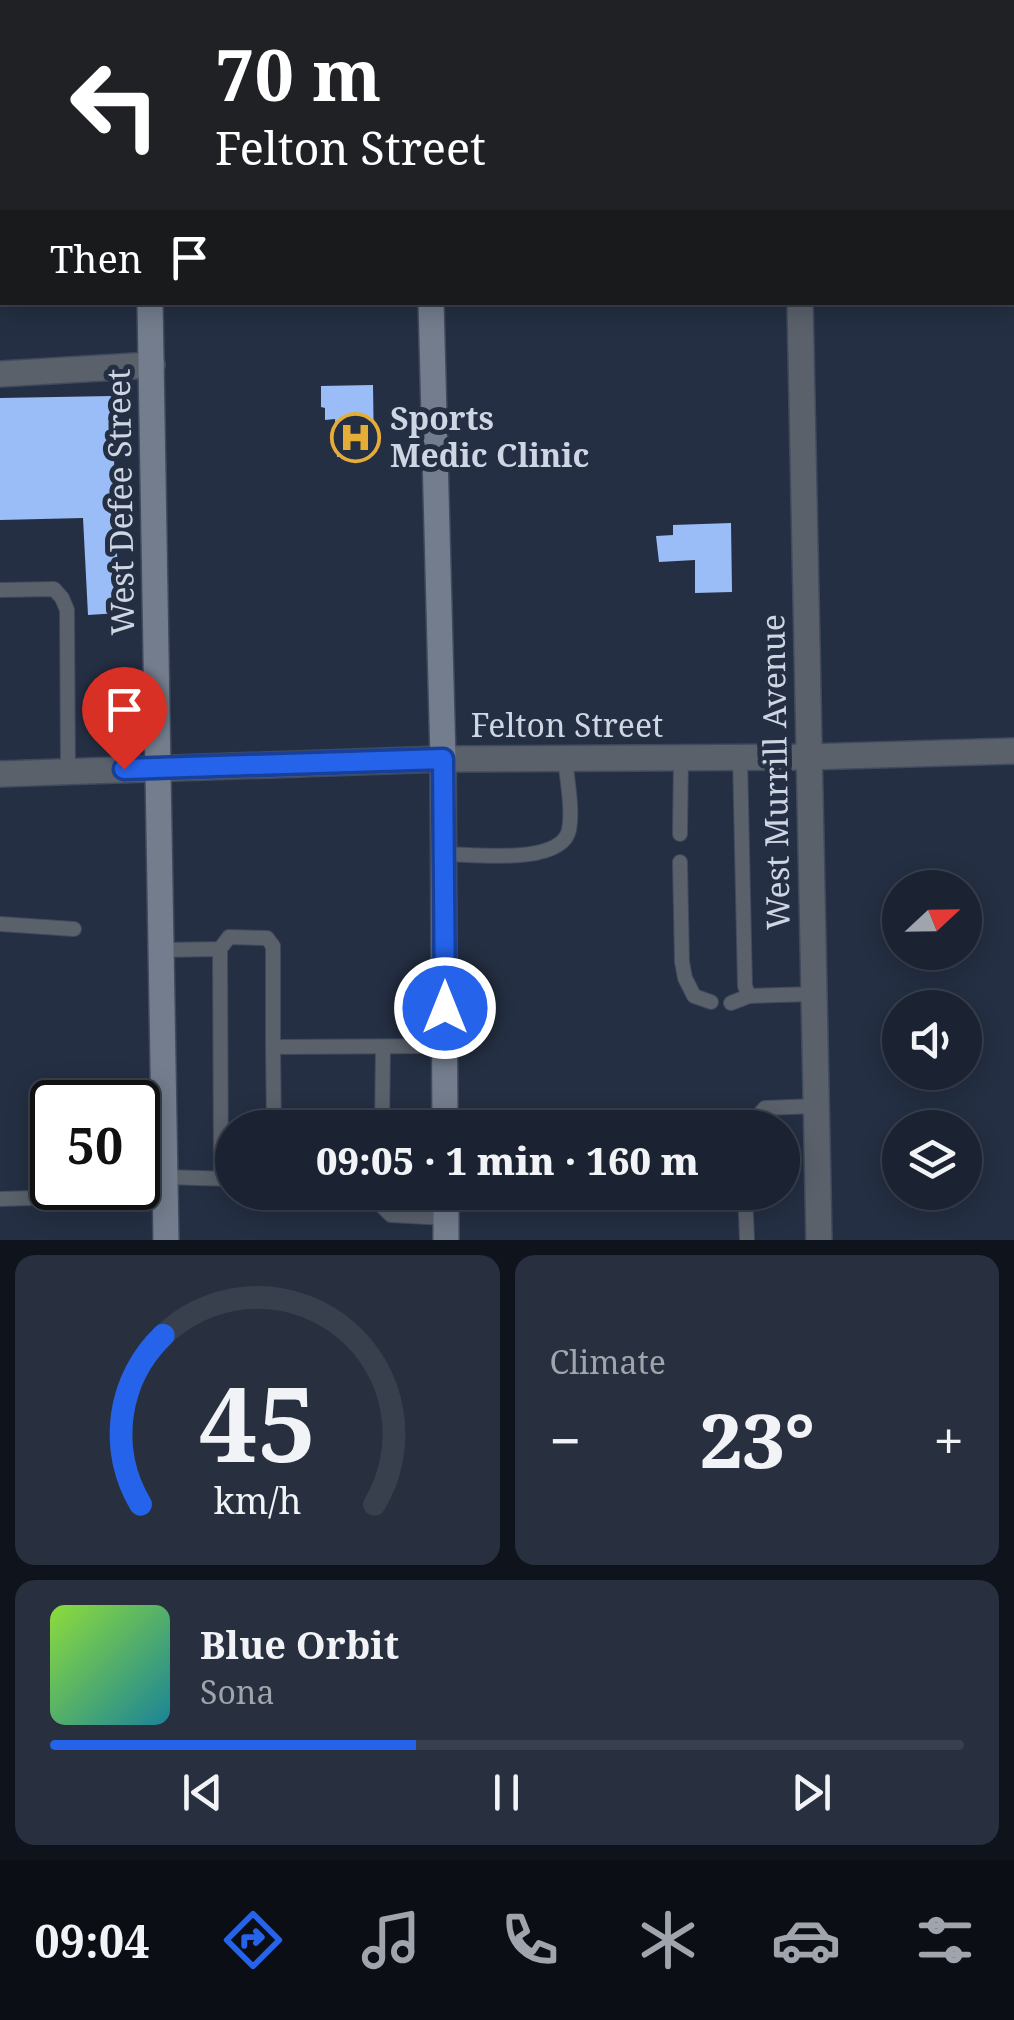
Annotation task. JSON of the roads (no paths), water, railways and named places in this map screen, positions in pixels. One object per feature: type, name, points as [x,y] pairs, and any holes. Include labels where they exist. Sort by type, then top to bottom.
[{"type":"main road","name":"West Defee Street","points":[[150,305],[166,1240]]},
{"type":"main road","points":[[431,305],[443,759],[445,1110]]},
{"type":"street","name":"West Murrill Avenue","points":[[800,305],[819,1240]]},
{"type":"street","points":[[0,374],[152,365]]},
{"type":"street","name":"Felton Street","points":[[0,774],[443,759],[1014,751]]},
{"type":"lane","points":[[0,590],[54,589],[66,610],[68,771]]},
{"type":"lane","points":[[680,834],[681,757]]},
{"type":"lane","points":[[740,757],[745,986],[749,996]]},
{"type":"lane","points":[[444,854],[532,854],[553,850],[564,842],[569,830],[566,758]]},
{"type":"lane","points":[[680,862],[685,978],[694,996],[711,1002]]},
{"type":"lane","points":[[0,924],[74,929]]},
{"type":"lane","points":[[225,1110],[220,949],[229,937],[267,938],[273,946],[274,1110]]},
{"type":"lane","points":[[161,950],[220,949]]},
{"type":"lane","points":[[731,1003],[749,996],[813,994]]},
{"type":"lane","points":[[274,1047],[445,1046]]},
{"type":"lane","points":[[382,1110],[383,1047]]},
{"type":"lane","points":[[763,1110],[816,1106]]},
{"type":"lane","points":[[0,1199],[215,1180]]},
{"type":"lane","points":[[386,1210],[391,1215],[446,1217]]},
{"type":"lane","points":[[746,1210],[747,1240]]},
{"type":"place","name":"Sports Medic Clinic","points":[[355,437]]}]
